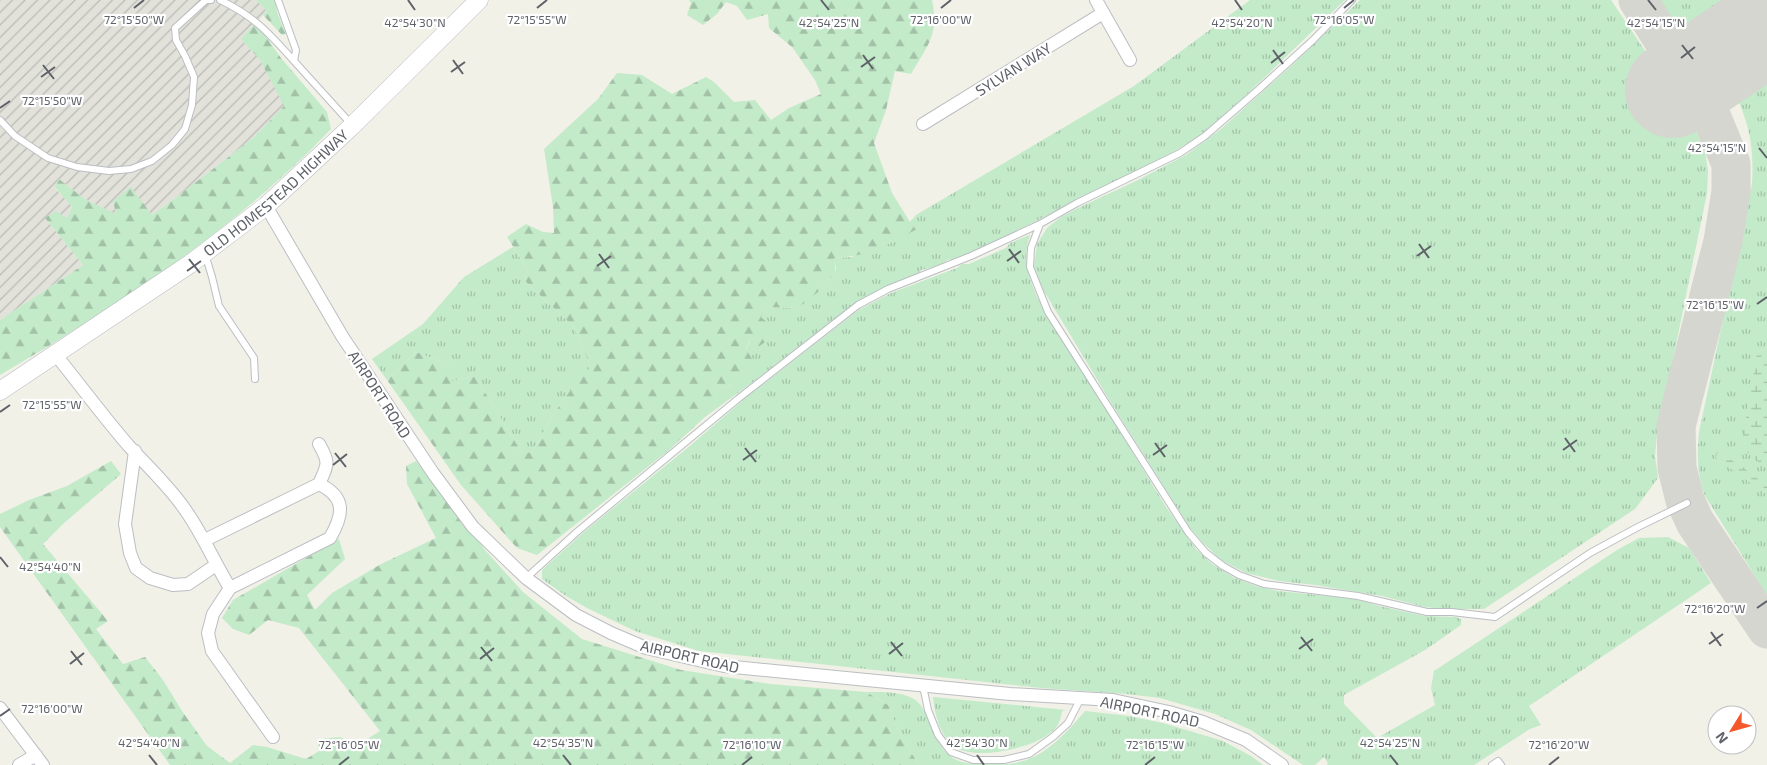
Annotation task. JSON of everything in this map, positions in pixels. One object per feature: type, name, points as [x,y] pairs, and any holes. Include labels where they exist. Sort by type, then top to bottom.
[{"type":"main road","name":"OLD HOMESTEAD HIGHWAY","points":[[0,391],[56,355],[204,253],[266,206],[352,126],[474,2]]},
{"type":"street","points":[[1096,0],[1130,60]]},
{"type":"street","name":"SYLVAN WAY","points":[[923,124],[1103,13]]},
{"type":"street","name":"AIRPORT ROAD","points":[[266,206],[342,336],[433,473],[473,527],[526,578],[576,615],[646,648],[724,666],[923,686],[1113,700],[1203,722],[1246,740],[1282,765]]},
{"type":"street","points":[[56,355],[134,452],[155,473],[186,510],[205,540],[216,565],[230,588]]},
{"type":"street","points":[[205,540],[319,484],[326,469],[328,459],[319,444]]},
{"type":"street","points":[[134,452],[125,524],[130,554],[136,568],[150,578],[173,585],[188,584],[216,565]]},
{"type":"street","points":[[273,737],[212,651],[208,633],[214,614],[230,588],[330,538],[339,523],[341,507],[332,490],[319,484]]},
{"type":"street","points":[[0,708],[40,760],[19,765]]},
{"type":"lane","points":[[0,120],[15,136],[48,158],[77,167],[109,171],[131,169],[152,160],[172,145],[185,129],[192,105],[194,77],[176,40],[175,28],[206,0],[211,0]]},
{"type":"lane","points":[[220,0],[241,10],[266,30],[352,126]]},
{"type":"lane","points":[[278,0],[296,50],[294,61]]},
{"type":"lane","points":[[526,578],[578,531],[739,398],[858,305],[888,289],[971,256],[1040,224],[1076,202],[1180,153],[1205,136],[1258,90],[1352,0]]},
{"type":"lane","points":[[1040,224],[1031,248],[1030,267],[1048,312],[1188,532],[1206,552],[1223,566],[1239,575],[1264,584],[1358,596],[1427,612],[1452,612],[1495,617],[1590,553],[1687,503]]},
{"type":"lane","points":[[204,253],[219,306],[254,358],[254,379]]},
{"type":"lane","points":[[923,686],[928,710],[938,735],[951,752],[973,760],[1004,760],[1029,754],[1068,723],[1081,698]]},
{"type":"lane","points":[[1492,765],[1498,761],[1501,765]]},
{"type":"shaded area","points":[[0,0],[256,0],[267,11],[241,39],[260,60],[285,106],[253,138],[152,215],[145,207],[117,215],[86,200],[59,179],[55,188],[72,206],[67,218],[45,218],[83,265],[0,320]]},
{"type":"green space","points":[[256,0],[275,0],[277,12],[286,34],[282,35],[263,15],[267,11]]},
{"type":"green space","points":[[689,0],[932,0],[934,22],[927,47],[911,74],[895,71],[886,110],[874,143],[892,193],[910,222],[916,215],[917,229],[868,252],[834,258],[836,274],[821,284],[818,292],[798,308],[765,307],[761,317],[769,324],[771,342],[765,342],[758,347],[750,340],[746,349],[752,359],[743,377],[734,384],[715,389],[716,403],[705,417],[669,450],[537,555],[517,548],[461,485],[387,380],[416,352],[452,366],[452,381],[475,376],[522,453],[532,452],[555,412],[570,391],[569,377],[591,368],[574,327],[525,281],[527,269],[507,237],[526,224],[543,232],[554,233],[553,207],[544,149],[598,99],[617,73],[642,75],[672,94],[706,77],[714,82],[734,102],[755,100],[771,120],[789,108],[821,94],[815,80],[792,47],[769,28],[768,14],[747,20],[737,6],[726,2],[717,14],[703,25],[687,15],[691,3]]},
{"type":"green space","points":[[1250,0],[1345,0],[1243,98],[1199,136],[1173,152],[974,252],[954,264],[949,259],[941,265],[921,270],[918,275],[856,302],[705,417],[716,403],[715,389],[730,386],[765,307],[798,308],[821,284],[836,274],[833,258],[852,257],[916,229],[916,215],[1134,86]]},
{"type":"green space","points":[[1360,0],[1611,0],[1680,103],[1697,133],[1705,152],[1708,171],[1707,193],[1670,374],[1658,421],[1655,456],[1658,478],[1635,509],[1484,609],[1425,607],[1382,596],[1279,581],[1246,573],[1221,560],[1190,528],[1110,401],[1041,286],[1034,266],[1037,244],[1047,228],[1061,217],[1078,208],[1186,155],[1221,129],[1289,68]]},
{"type":"green space","points":[[1657,0],[1750,0],[1690,39]]},
{"type":"green space","points":[[254,25],[264,34],[281,58],[327,112],[331,129],[256,200],[175,263],[89,321],[0,375],[0,320],[83,265],[45,218],[56,211],[67,218],[72,207],[55,187],[59,179],[86,200],[116,214],[113,201],[131,187],[152,215],[253,138],[284,106],[260,60],[241,39]]},
{"type":"green space","points":[[1767,68],[1767,595],[1705,496],[1700,480],[1698,457],[1699,432],[1752,184],[1750,137],[1735,93],[1744,82]]},
{"type":"green space","points":[[1030,235],[1026,259],[1037,297],[1166,507],[1196,549],[1212,564],[1233,577],[1256,586],[1278,591],[1357,599],[1425,616],[1456,617],[1461,619],[1461,625],[1425,650],[1344,695],[1344,704],[1377,738],[1435,705],[1431,688],[1434,671],[1617,550],[1639,538],[1668,537],[1689,548],[1711,583],[1529,706],[1541,725],[1530,729],[1474,765],[1327,765],[1328,763],[1324,757],[1315,765],[1303,765],[1251,730],[1215,714],[1160,698],[1041,688],[699,651],[635,631],[587,608],[542,579],[542,570],[585,531],[749,395],[860,309],[891,293],[1006,248],[1010,243]]},
{"type":"green space","points":[[513,247],[527,269],[525,281],[574,327],[591,368],[570,391],[555,412],[532,452],[522,453],[475,376],[452,381],[452,366],[416,352],[387,380],[372,359],[423,324],[464,277]]},
{"type":"green space","points":[[1767,350],[1767,467],[1750,455],[1745,447],[1743,436],[1757,355],[1761,351]]},
{"type":"green space","points":[[1717,452],[1743,467],[1767,485],[1767,495],[1716,458]]},
{"type":"green space","points":[[111,461],[121,474],[63,524],[43,544],[108,621],[96,629],[123,664],[145,657],[163,680],[207,746],[230,763],[253,745],[267,747],[306,759],[319,751],[318,739],[340,737],[358,745],[380,731],[299,628],[268,620],[249,635],[233,629],[222,618],[233,600],[339,539],[345,559],[307,595],[315,610],[332,593],[381,564],[436,538],[407,484],[406,466],[416,461],[433,480],[485,550],[523,592],[582,639],[681,670],[770,684],[866,692],[888,705],[900,735],[919,765],[170,765],[0,527],[0,514],[29,500],[67,486]]},
{"type":"green space","points":[[866,692],[901,694],[918,702],[923,708],[943,749],[953,758],[966,763],[1009,764],[1032,758],[1057,741],[1085,711],[1129,716],[1163,723],[1223,741],[1251,756],[1263,765],[919,765],[900,735],[888,705]]},
{"type":"green space","points":[[933,697],[1066,710],[1062,711],[1060,721],[1050,734],[1025,746],[995,752],[967,752],[957,748],[942,732],[937,719]]},
{"type":"taxiway","points":[[1638,0],[1688,80],[1707,106],[1731,164],[1731,191],[1723,241],[1676,426],[1677,468],[1685,500],[1695,522],[1767,629]]},
{"type":"runway","points":[[1673,90],[1767,27]]}]
